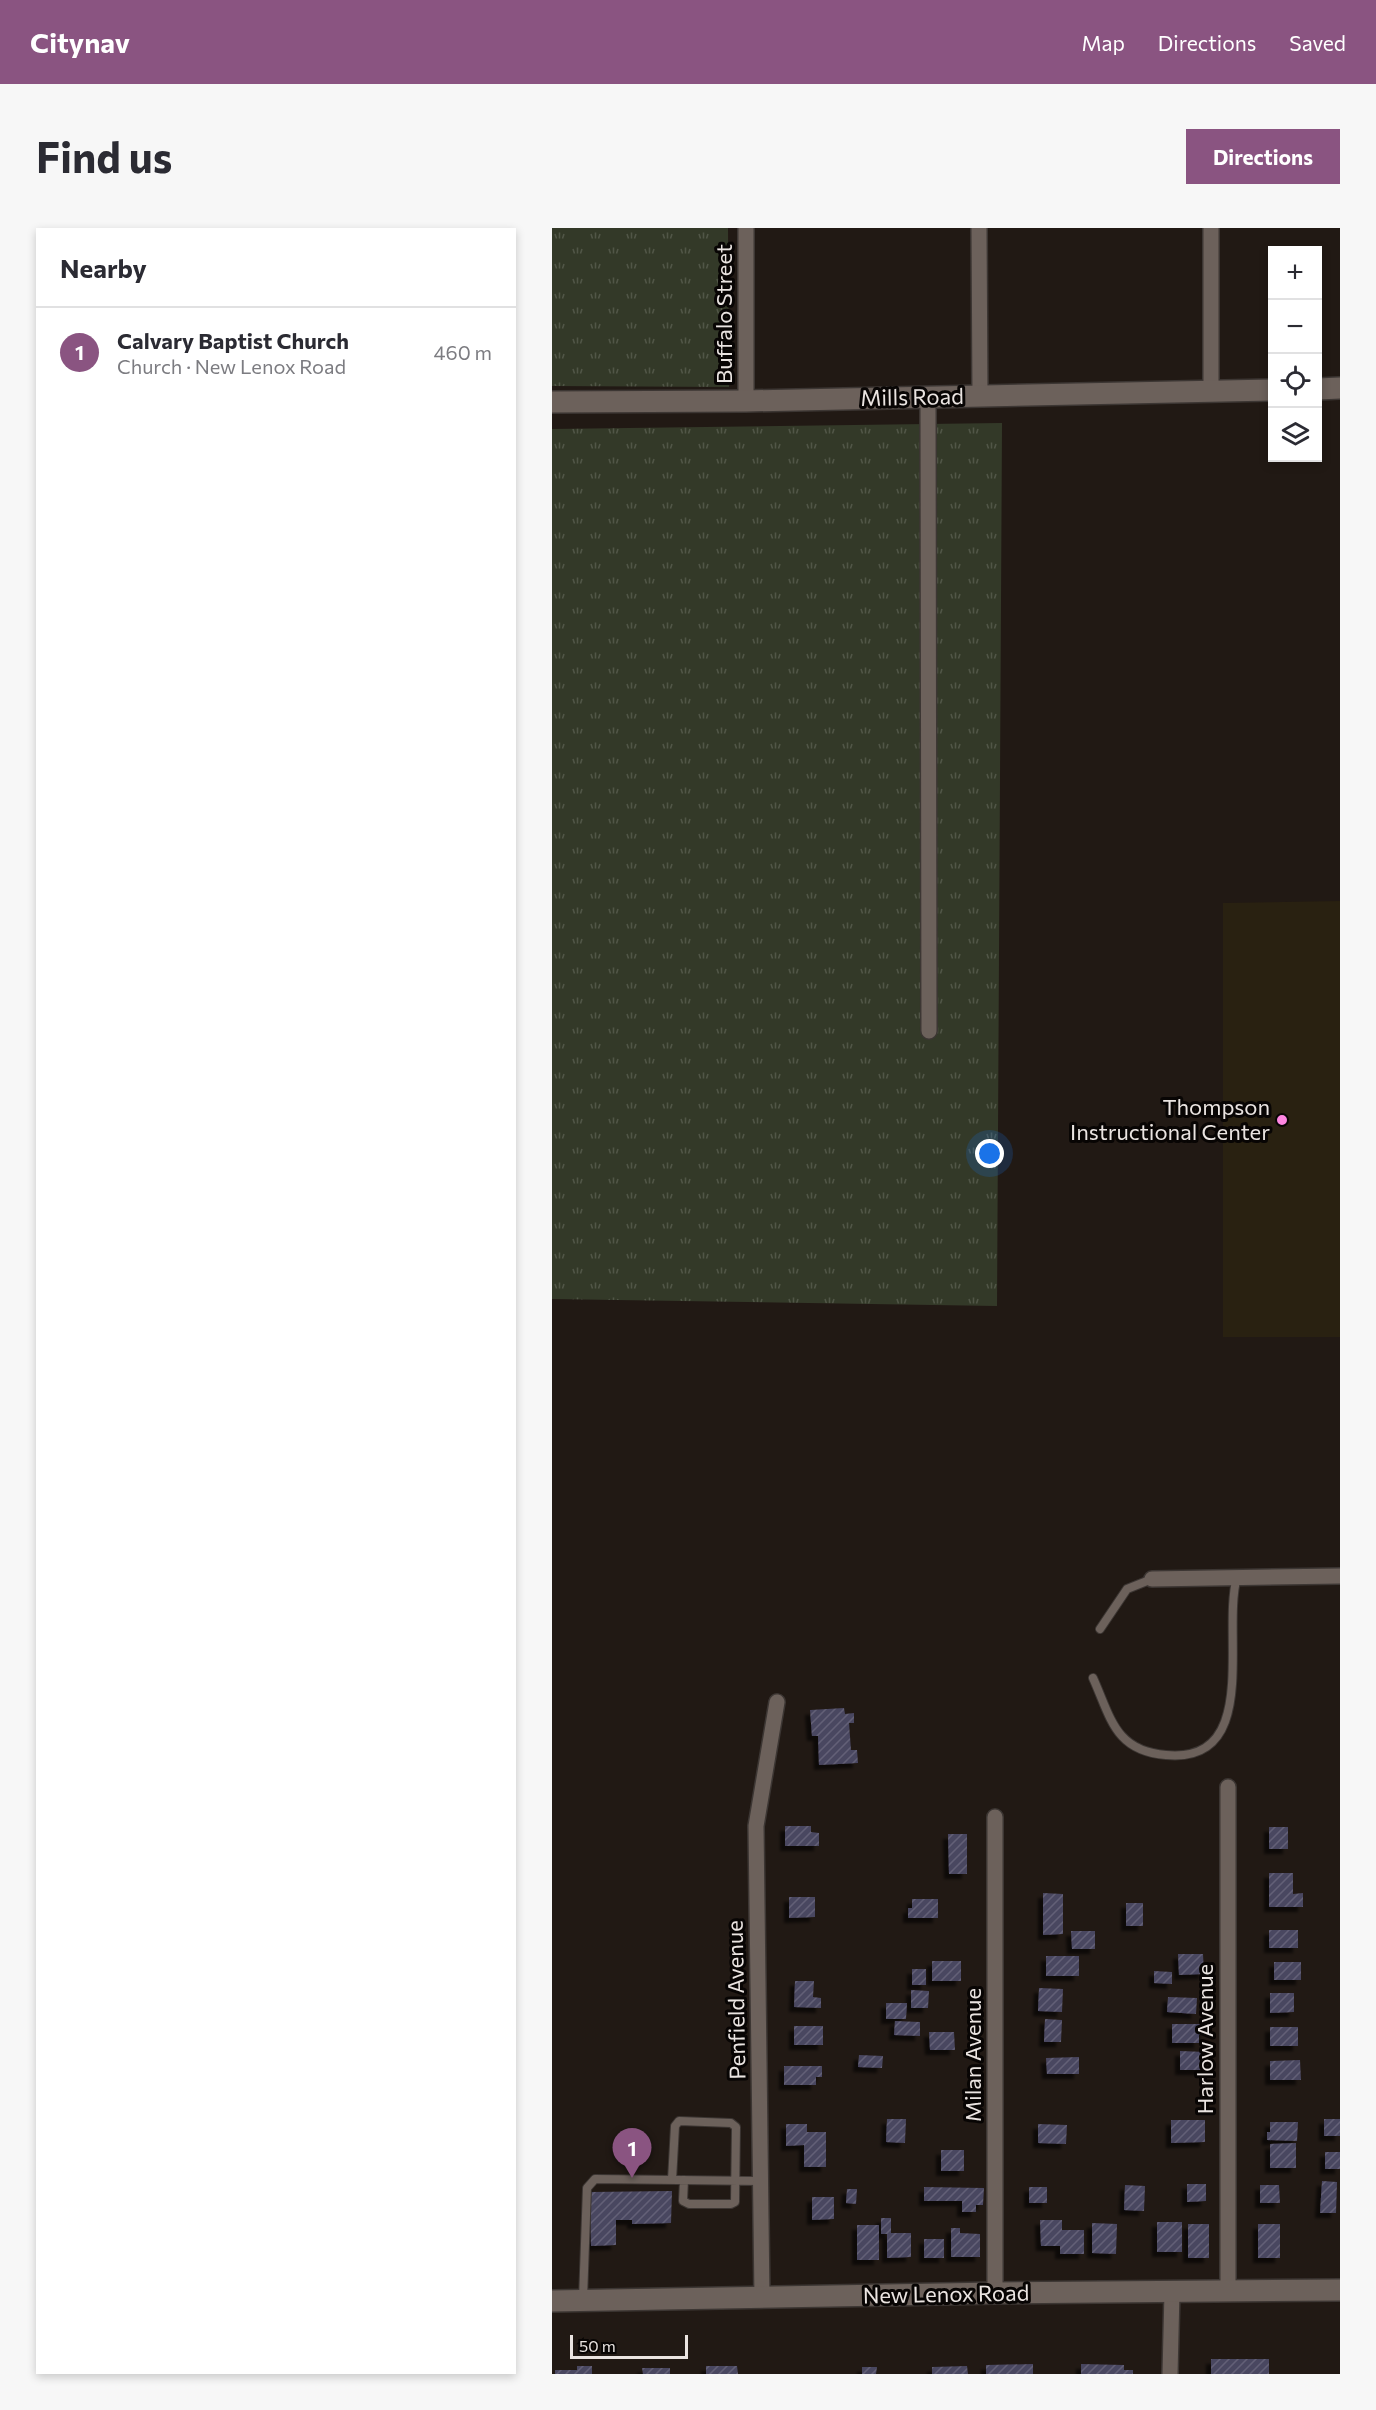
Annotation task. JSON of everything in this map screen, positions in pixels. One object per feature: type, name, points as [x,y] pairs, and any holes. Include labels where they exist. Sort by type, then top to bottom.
[{"type":"street","name":"Buffalo Street","points":[[746,228],[746,401]]},
{"type":"street","points":[[979,228],[980,395]]},
{"type":"street","points":[[1211,228],[1211,391]]},
{"type":"street","points":[[1322,389],[1340,388]]},
{"type":"street","name":"Mills Road","points":[[552,402],[746,401],[1268,390]]},
{"type":"street","points":[[928,396],[929,1030]]},
{"type":"street","points":[[1152,1579],[1340,1576]]},
{"type":"street","name":"Penfield Avenue","points":[[762,2298],[756,1826],[777,1702]]},
{"type":"street","name":"Harlow Avenue","points":[[1228,1787],[1228,2291]]},
{"type":"street","name":"Milan Avenue","points":[[995,1817],[995,2293]]},
{"type":"street","name":"New Lenox Road","points":[[552,2301],[995,2293],[1340,2290]]},
{"type":"street","points":[[1170,2374],[1172,2292]]},
{"type":"lane","points":[[1093,1678],[1114,1725],[1121,1737],[1133,1747],[1146,1753],[1168,1755],[1189,1754],[1206,1748],[1217,1739],[1225,1726],[1228,1712],[1232,1671],[1232,1593],[1237,1577]]},
{"type":"lane","points":[[1100,1629],[1127,1589],[1152,1579]]},
{"type":"lane","points":[[672,2180],[675,2126],[679,2121],[731,2122],[736,2127],[735,2202],[731,2204],[689,2204],[683,2201],[684,2180]]},
{"type":"lane","points":[[583,2301],[587,2188],[596,2179],[760,2181]]},
{"type":"shaded area","name":"Thompson Instructional Center","points":[[1340,901],[1340,1337],[1223,1337],[1223,903]]},
{"type":"green space","points":[[552,228],[728,228],[729,387],[552,386]]},
{"type":"green space","points":[[1002,423],[997,1306],[552,1299],[552,429]]},
{"type":"building","points":[[844,1708],[845,1714],[854,1713],[854,1723],[849,1723],[851,1750],[857,1750],[858,1763],[819,1765],[818,1736],[812,1736],[810,1710]]},
{"type":"building","points":[[785,1826],[811,1826],[811,1832],[819,1833],[819,1846],[785,1846]]},
{"type":"building","points":[[1269,1827],[1288,1827],[1288,1849],[1269,1849]]},
{"type":"building","points":[[948,1834],[967,1834],[967,1874],[949,1874]]},
{"type":"building","points":[[1269,1873],[1293,1873],[1293,1894],[1303,1893],[1303,1907],[1269,1907]]},
{"type":"building","points":[[1043,1893],[1063,1894],[1063,1934],[1043,1935]]},
{"type":"building","points":[[789,1897],[815,1897],[815,1917],[789,1918]]},
{"type":"building","points":[[912,1899],[938,1899],[938,1918],[908,1918],[908,1908],[912,1908]]},
{"type":"building","points":[[1126,1903],[1143,1903],[1143,1926],[1126,1926]]},
{"type":"building","points":[[1269,1930],[1298,1930],[1298,1948],[1269,1948]]},
{"type":"building","points":[[1071,1931],[1095,1931],[1095,1949],[1072,1949]]},
{"type":"building","points":[[1178,1954],[1203,1954],[1204,1974],[1179,1975]]},
{"type":"building","points":[[1046,1956],[1079,1956],[1079,1976],[1046,1976]]},
{"type":"building","points":[[932,1961],[961,1961],[961,1981],[932,1981]]},
{"type":"building","points":[[1274,1962],[1301,1962],[1301,1980],[1274,1980]]},
{"type":"building","points":[[912,1969],[926,1969],[926,1985],[912,1985]]},
{"type":"building","points":[[1154,1971],[1172,1972],[1172,1984],[1154,1983]]},
{"type":"building","points":[[795,1981],[814,1981],[813,1997],[821,1998],[821,2008],[794,2007]]},
{"type":"building","points":[[1039,1988],[1063,1989],[1062,2012],[1038,2011]]},
{"type":"building","points":[[911,1990],[929,1991],[928,2008],[911,2008]]},
{"type":"building","points":[[1270,1993],[1294,1993],[1294,2012],[1270,2013]]},
{"type":"building","points":[[1168,1997],[1197,1998],[1196,2014],[1167,2012]]},
{"type":"building","points":[[886,2003],[907,2003],[906,2019],[886,2019]]},
{"type":"building","points":[[1045,2019],[1062,2020],[1061,2042],[1044,2042]]},
{"type":"building","points":[[895,2021],[920,2022],[920,2036],[894,2035]]},
{"type":"building","points":[[1172,2024],[1205,2024],[1205,2035],[1199,2035],[1199,2043],[1172,2043]]},
{"type":"building","points":[[794,2026],[823,2026],[823,2045],[794,2045]]},
{"type":"building","points":[[1270,2027],[1298,2027],[1298,2046],[1270,2046]]},
{"type":"building","points":[[929,2032],[954,2032],[955,2050],[930,2050]]},
{"type":"building","points":[[1180,2051],[1206,2052],[1206,2070],[1180,2070]]},
{"type":"building","points":[[859,2055],[883,2056],[882,2068],[858,2067]]},
{"type":"building","points":[[1079,2057],[1079,2074],[1047,2074],[1046,2058]]},
{"type":"building","points":[[1300,2060],[1301,2080],[1270,2080],[1270,2061]]},
{"type":"building","points":[[784,2066],[822,2066],[822,2077],[816,2077],[816,2085],[784,2085]]},
{"type":"building","points":[[887,2119],[906,2119],[905,2143],[886,2142]]},
{"type":"building","points":[[1324,2119],[1340,2119],[1340,2136],[1324,2136]]},
{"type":"building","points":[[1171,2120],[1205,2120],[1205,2142],[1171,2143]]},
{"type":"building","points":[[1270,2122],[1298,2122],[1297,2141],[1267,2140]]},
{"type":"building","points":[[786,2124],[807,2124],[807,2132],[826,2132],[826,2167],[804,2167],[804,2145],[786,2146]]},
{"type":"building","points":[[1038,2124],[1067,2125],[1066,2144],[1038,2143]]},
{"type":"building","points":[[1296,2143],[1296,2168],[1270,2168],[1270,2144]]},
{"type":"building","points":[[941,2150],[964,2150],[964,2171],[941,2171]]},
{"type":"building","points":[[1325,2152],[1340,2152],[1340,2169],[1325,2169]]},
{"type":"building","points":[[1322,2181],[1337,2182],[1336,2213],[1320,2213]]},
{"type":"building","points":[[1187,2184],[1206,2184],[1206,2201],[1187,2202]]},
{"type":"building","points":[[1125,2185],[1145,2186],[1144,2211],[1124,2210]]},
{"type":"building","points":[[1260,2185],[1279,2185],[1280,2203],[1260,2203]]},
{"type":"building","points":[[924,2187],[984,2188],[983,2205],[976,2205],[976,2212],[962,2212],[962,2201],[924,2201]]},
{"type":"building","points":[[1029,2187],[1047,2187],[1047,2203],[1029,2203]]},
{"type":"building","points":[[847,2189],[857,2189],[856,2204],[846,2203]]},
{"type":"building","points":[[672,2191],[671,2223],[632,2224],[632,2220],[616,2220],[616,2245],[591,2246],[590,2192]]},
{"type":"building","points":[[812,2197],[834,2197],[834,2219],[812,2220]]},
{"type":"building","points":[[881,2218],[891,2218],[891,2233],[911,2233],[911,2257],[887,2258],[887,2234],[881,2234]]},
{"type":"building","points":[[1040,2220],[1062,2220],[1062,2230],[1084,2230],[1084,2254],[1060,2254],[1060,2246],[1041,2246]]},
{"type":"building","points":[[1157,2222],[1182,2222],[1182,2252],[1157,2252]]},
{"type":"building","points":[[1092,2223],[1117,2224],[1116,2254],[1092,2253]]},
{"type":"building","points":[[1188,2224],[1209,2224],[1209,2258],[1188,2258]]},
{"type":"building","points":[[1258,2224],[1280,2224],[1280,2258],[1258,2258]]},
{"type":"building","points":[[857,2225],[879,2225],[879,2260],[857,2260]]},
{"type":"building","points":[[951,2228],[960,2228],[960,2233],[980,2234],[980,2257],[951,2257]]},
{"type":"building","points":[[924,2239],[944,2239],[944,2258],[924,2258]]},
{"type":"building","points":[[1211,2359],[1269,2359],[1269,2374],[1211,2374]]},
{"type":"building","points":[[1033,2364],[1033,2374],[986,2374],[986,2365]]},
{"type":"building","points":[[1081,2364],[1124,2365],[1124,2370],[1133,2370],[1133,2374],[1081,2374]]},
{"type":"building","points":[[577,2366],[592,2366],[592,2374],[555,2374],[555,2370],[577,2370]]},
{"type":"building","points":[[706,2366],[737,2366],[738,2374],[706,2374]]},
{"type":"building","points":[[967,2366],[968,2374],[932,2374],[932,2367]]},
{"type":"building","points":[[862,2367],[877,2367],[876,2374],[862,2374]]},
{"type":"building","points":[[642,2368],[670,2368],[670,2374],[643,2374]]},
{"type":"place","name":"Thompson Instructional Center","points":[[1282,1120]]},
{"type":"place","name":"Calvary Baptist Church","points":[[632,2178]]}]
